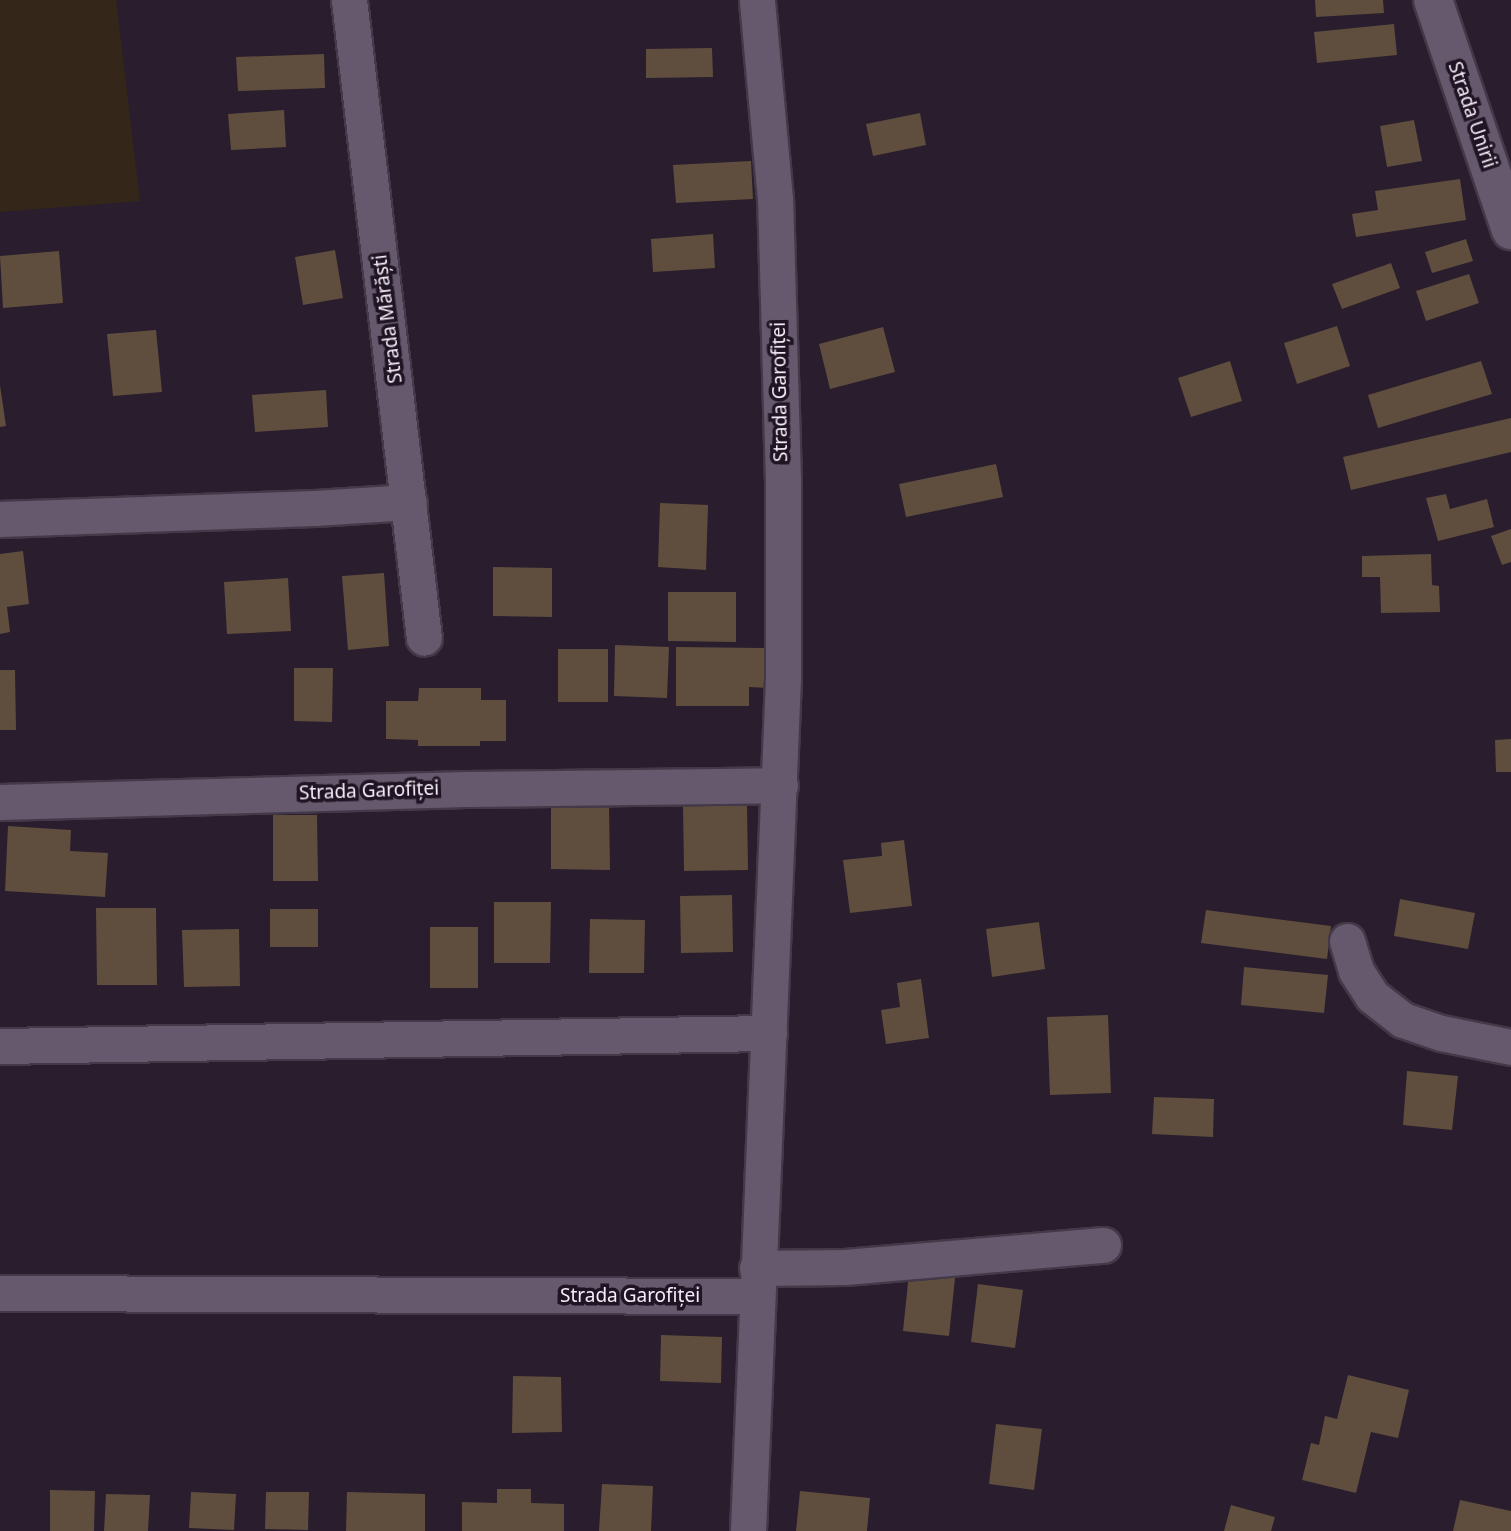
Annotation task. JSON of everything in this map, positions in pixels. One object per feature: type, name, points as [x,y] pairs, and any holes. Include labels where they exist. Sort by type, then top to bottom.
[{"type":"main road","name":"Strada Unirii","points":[[1433,0],[1511,230]]},
{"type":"street","name":"Strada Mărăști","points":[[349,0],[424,638]]},
{"type":"street","name":"Strada Garofiței","points":[[748,1531],[780,785],[783,481],[775,198],[757,0]]},
{"type":"street","points":[[0,519],[409,502]]},
{"type":"street","name":"Strada Garofiței","points":[[0,802],[466,789],[780,785]]},
{"type":"street","points":[[1347,941],[1356,971],[1372,996],[1403,1020],[1441,1033],[1511,1046]]},
{"type":"street","points":[[0,1046],[769,1033]]},
{"type":"street","points":[[757,1282],[845,1267],[1103,1245]]},
{"type":"street","name":"Strada Garofiței","points":[[0,1293],[757,1282]]},
{"type":"shaded area","points":[[0,0],[116,0],[140,201],[0,212]]},
{"type":"building","points":[[1315,0],[1383,0],[1384,13],[1316,17]]},
{"type":"building","points":[[1394,24],[1397,55],[1317,63],[1314,32]]},
{"type":"building","points":[[712,48],[713,77],[646,78],[646,49]]},
{"type":"building","points":[[324,54],[325,88],[238,91],[236,57]]},
{"type":"building","points":[[284,110],[286,147],[231,150],[228,114]]},
{"type":"building","points":[[920,113],[926,145],[873,156],[866,124]]},
{"type":"building","points":[[1414,120],[1422,161],[1387,167],[1380,126]]},
{"type":"building","points":[[751,161],[753,199],[676,203],[673,165]]},
{"type":"building","points":[[1460,179],[1466,220],[1356,237],[1352,214],[1378,210],[1375,191]]},
{"type":"building","points":[[713,234],[715,268],[653,272],[651,239]]},
{"type":"building","points":[[1466,239],[1473,261],[1432,273],[1425,252]]},
{"type":"building","points":[[335,250],[343,298],[303,305],[295,257]]},
{"type":"building","points":[[59,251],[63,303],[3,308],[0,256]]},
{"type":"building","points":[[1391,263],[1400,288],[1342,309],[1332,284]]},
{"type":"building","points":[[1469,274],[1479,303],[1426,321],[1416,291]]},
{"type":"building","points":[[1337,326],[1350,366],[1297,384],[1284,343]]},
{"type":"building","points":[[883,327],[895,372],[830,389],[819,344]]},
{"type":"building","points":[[156,330],[162,392],[113,396],[107,334]]},
{"type":"building","points":[[1230,361],[1242,401],[1191,417],[1178,378]]},
{"type":"building","points":[[1481,361],[1492,394],[1378,428],[1368,395]]},
{"type":"building","points":[[0,385],[6,426],[0,427]]},
{"type":"building","points":[[326,390],[328,427],[255,432],[252,395]]},
{"type":"building","points":[[1511,418],[1511,452],[1351,490],[1343,457]]},
{"type":"building","points":[[996,464],[1003,497],[906,517],[899,484]]},
{"type":"building","points":[[1446,494],[1450,509],[1487,499],[1494,527],[1438,541],[1426,498]]},
{"type":"building","points":[[660,503],[708,505],[706,570],[658,567]]},
{"type":"building","points":[[1511,529],[1511,562],[1502,565],[1491,536]]},
{"type":"building","points":[[23,551],[29,604],[7,607],[10,632],[0,634],[0,554]]},
{"type":"building","points":[[1431,554],[1432,585],[1439,586],[1440,612],[1381,613],[1380,577],[1362,577],[1362,556]]},
{"type":"building","points":[[493,567],[552,568],[552,617],[493,616]]},
{"type":"building","points":[[384,573],[389,646],[348,650],[342,576]]},
{"type":"building","points":[[288,578],[291,631],[227,634],[224,582]]},
{"type":"building","points":[[668,592],[736,592],[736,642],[668,641]]},
{"type":"building","points":[[615,645],[669,647],[667,698],[614,696]]},
{"type":"building","points":[[676,647],[770,648],[770,688],[749,687],[749,706],[676,706]]},
{"type":"building","points":[[558,649],[608,649],[608,702],[558,702]]},
{"type":"building","points":[[294,668],[333,668],[332,722],[294,721]]},
{"type":"building","points":[[0,670],[15,670],[16,730],[0,730]]},
{"type":"building","points":[[419,688],[481,688],[481,700],[506,700],[506,741],[480,741],[480,746],[418,746],[418,740],[386,739],[386,701],[418,701]]},
{"type":"building","points":[[1511,739],[1511,772],[1496,772],[1495,740]]},
{"type":"building","points":[[551,804],[609,805],[610,870],[551,869]]},
{"type":"building","points":[[747,804],[748,870],[684,871],[683,805]]},
{"type":"building","points":[[273,815],[317,815],[318,881],[273,881]]},
{"type":"building","points":[[8,826],[71,830],[70,851],[108,853],[105,897],[5,891]]},
{"type":"building","points":[[904,840],[912,906],[850,913],[843,860],[882,856],[881,843]]},
{"type":"building","points":[[732,895],[733,952],[681,953],[680,896]]},
{"type":"building","points":[[1400,899],[1475,913],[1468,949],[1394,936]]},
{"type":"building","points":[[494,902],[551,902],[550,963],[494,963]]},
{"type":"building","points":[[96,908],[156,908],[157,985],[97,985]]},
{"type":"building","points":[[270,909],[318,909],[318,947],[270,947]]},
{"type":"building","points":[[1206,910],[1331,926],[1327,959],[1201,943]]},
{"type":"building","points":[[590,919],[645,920],[644,973],[589,973]]},
{"type":"building","points":[[1039,922],[1045,969],[992,977],[986,929]]},
{"type":"building","points":[[430,927],[478,927],[478,988],[430,988]]},
{"type":"building","points":[[239,929],[240,986],[184,987],[182,930]]},
{"type":"building","points":[[1244,967],[1328,975],[1324,1013],[1241,1005]]},
{"type":"building","points":[[921,979],[929,1038],[886,1044],[881,1010],[900,1007],[897,983]]},
{"type":"building","points":[[1108,1015],[1111,1093],[1050,1095],[1047,1017]]},
{"type":"building","points":[[1407,1071],[1458,1076],[1452,1130],[1403,1125]]},
{"type":"building","points":[[1154,1097],[1214,1099],[1213,1137],[1152,1134]]},
{"type":"building","points":[[909,1273],[955,1278],[949,1336],[903,1331]]},
{"type":"building","points":[[978,1284],[1023,1290],[1015,1348],[971,1342]]},
{"type":"building","points":[[661,1335],[722,1337],[721,1383],[660,1381]]},
{"type":"building","points":[[1348,1375],[1409,1390],[1398,1438],[1371,1432],[1356,1493],[1302,1480],[1311,1443],[1319,1445],[1325,1416],[1337,1419]]},
{"type":"building","points":[[513,1376],[561,1377],[562,1432],[512,1433]]},
{"type":"building","points":[[996,1424],[1042,1429],[1034,1490],[989,1484]]},
{"type":"building","points":[[602,1484],[653,1486],[651,1531],[599,1531]]},
{"type":"building","points":[[497,1489],[531,1489],[531,1503],[564,1504],[564,1531],[462,1531],[462,1502],[497,1503]]},
{"type":"building","points":[[50,1490],[95,1491],[94,1531],[50,1531]]},
{"type":"building","points":[[800,1491],[870,1498],[867,1531],[796,1531]]},
{"type":"building","points":[[191,1492],[236,1494],[234,1530],[189,1528]]},
{"type":"building","points":[[266,1492],[309,1492],[308,1530],[265,1529]]},
{"type":"building","points":[[347,1492],[425,1494],[425,1531],[346,1531]]},
{"type":"building","points":[[106,1494],[150,1495],[148,1531],[104,1531]]},
{"type":"building","points":[[1460,1500],[1511,1511],[1511,1531],[1453,1531]]},
{"type":"building","points":[[1231,1505],[1275,1517],[1271,1531],[1224,1531]]}]
